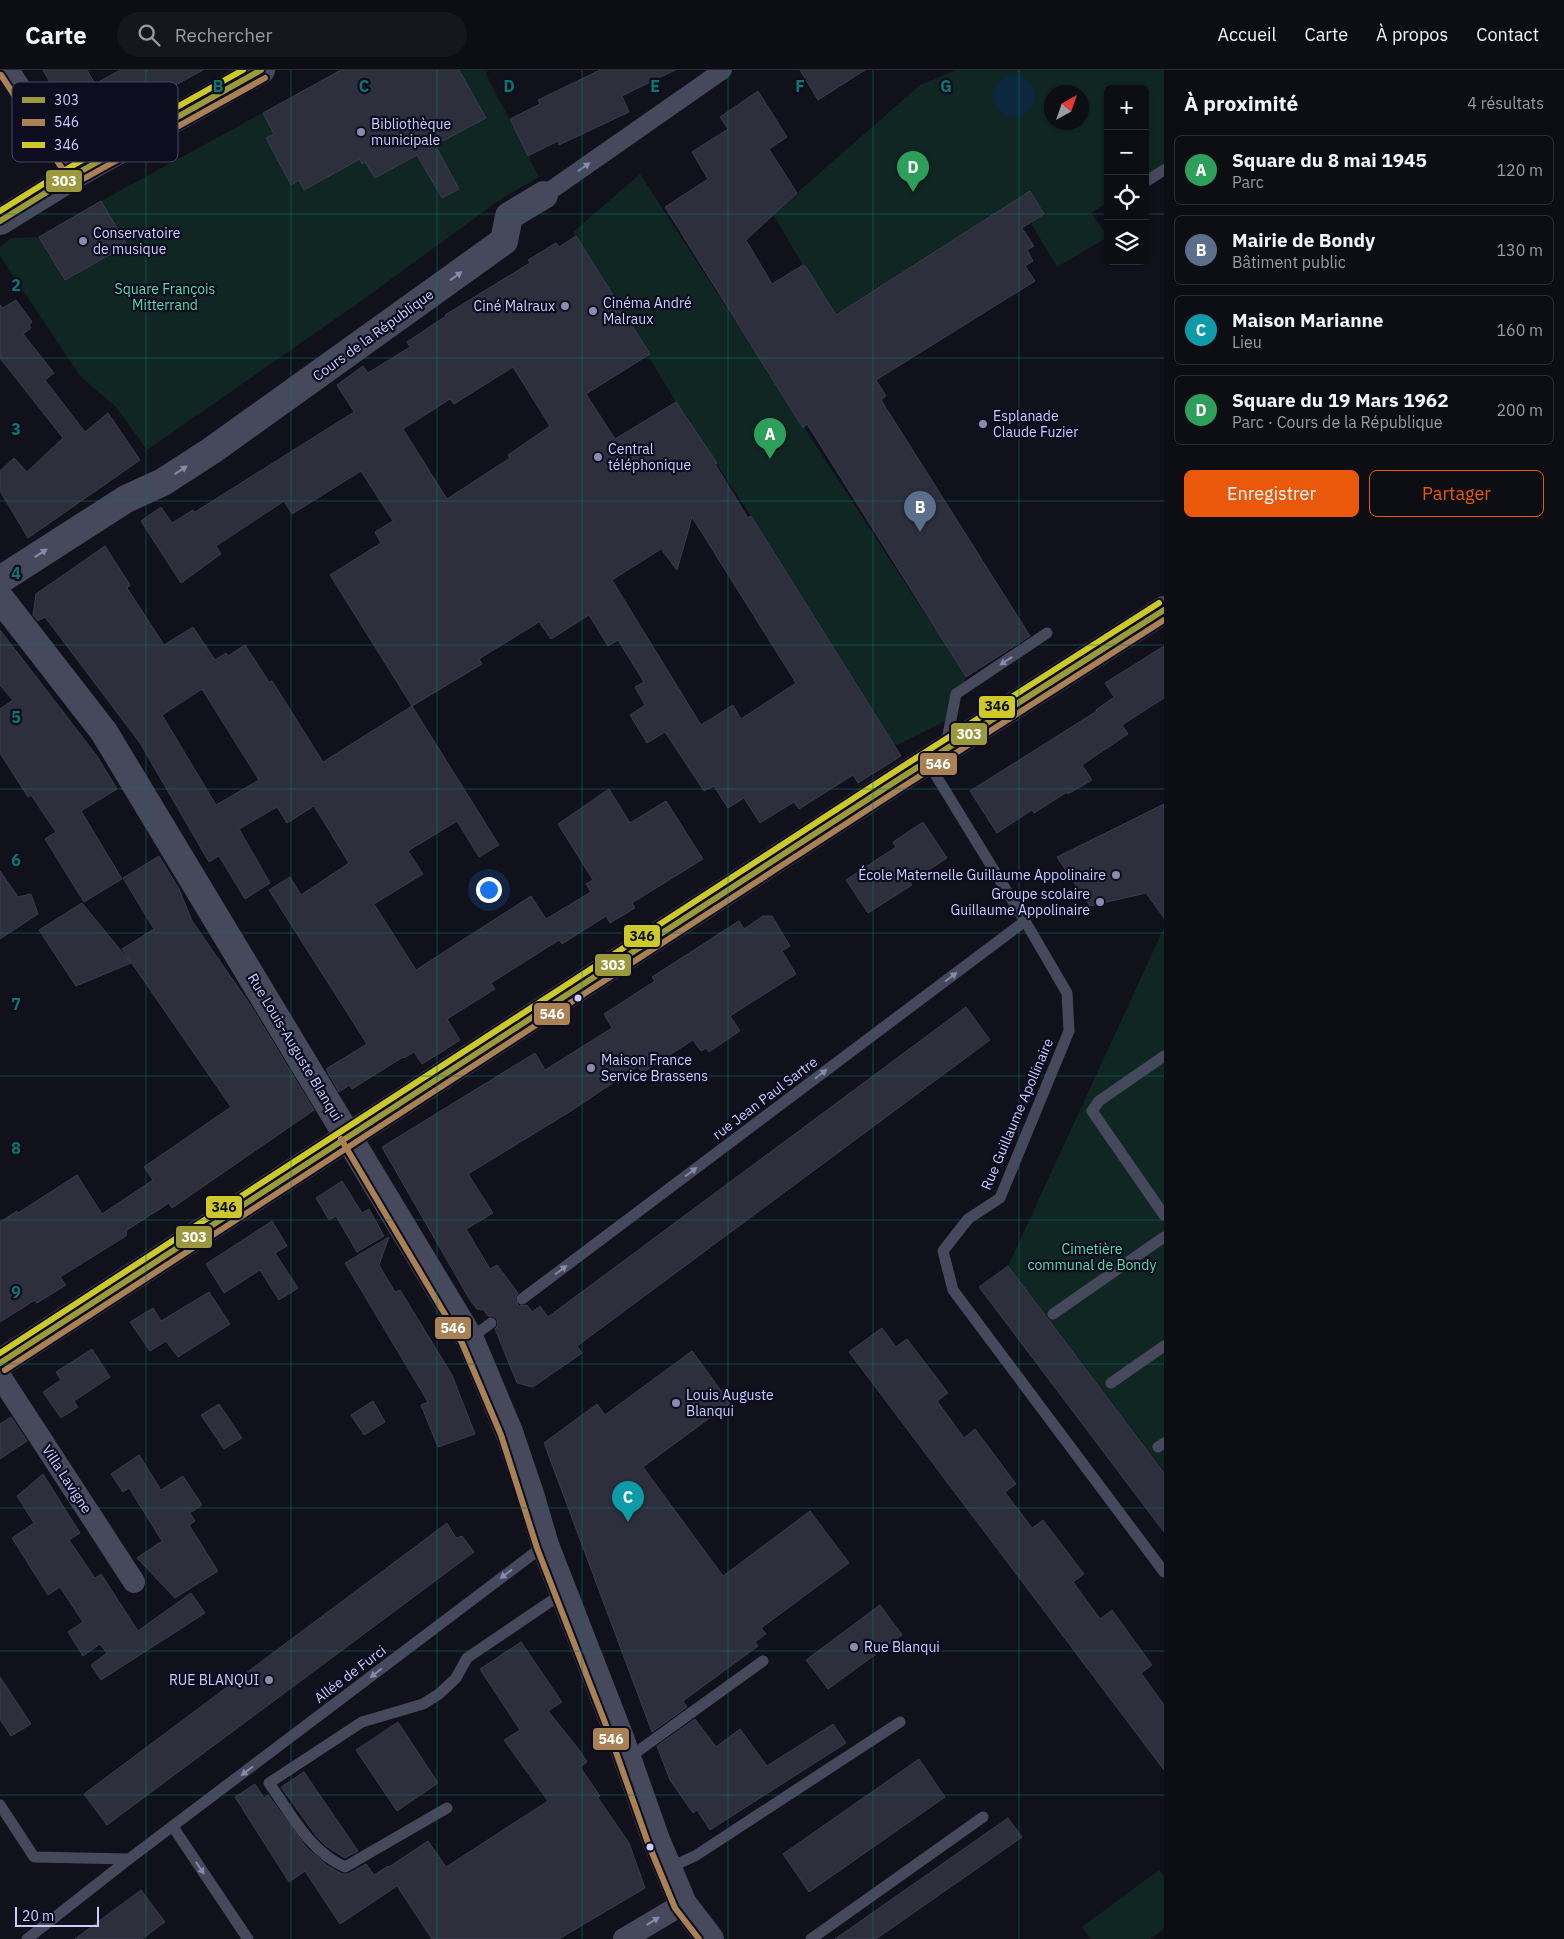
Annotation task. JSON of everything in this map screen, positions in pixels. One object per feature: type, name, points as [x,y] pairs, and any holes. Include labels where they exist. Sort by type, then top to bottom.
[{"type":"street","points":[[8,70],[16,82]]},
{"type":"street","points":[[178,117],[261,70]]},
{"type":"street","name":"Cours de la République","points":[[0,580],[126,499],[163,482],[211,450],[504,241],[509,216],[724,70]]},
{"type":"street","points":[[69,162],[76,174]]},
{"type":"street","points":[[0,221],[97,162]]},
{"type":"street","name":"Rue Louis-Auguste Blanqui","points":[[0,598],[104,732],[470,1338],[509,1432],[545,1545],[668,1868],[683,1904],[710,1939]]},
{"type":"street","points":[[0,1363],[348,1135],[1164,610]]},
{"type":"street","name":"Villa Lavigne","points":[[0,1376],[134,1582]]},
{"type":"street","points":[[624,1939],[683,1904]]},
{"type":"lane","points":[[1149,179],[1164,170]]},
{"type":"lane","points":[[936,755],[951,718],[956,694],[1046,633]]},
{"type":"lane","points":[[951,718],[984,725]]},
{"type":"lane","name":"Rue Guillaume Apollinaire","points":[[936,755],[1025,921],[1067,994],[1069,1031],[1000,1198],[968,1219],[944,1251],[953,1290],[1164,1572]]},
{"type":"lane","name":"rue Jean Paul Sartre","points":[[522,1299],[1025,921]]},
{"type":"lane","points":[[1164,1056],[1099,1101],[1092,1111],[1164,1215]]},
{"type":"lane","points":[[1054,1314],[1164,1237]]},
{"type":"lane","points":[[470,1338],[491,1323]]},
{"type":"lane","points":[[1111,1383],[1164,1346]]},
{"type":"lane","name":"Allée de Furci","points":[[27,1939],[129,1859],[545,1545]]},
{"type":"lane","points":[[447,1808],[345,1868],[331,1861],[311,1842],[269,1783],[362,1722],[423,1704],[439,1694],[456,1678],[467,1658],[563,1593]]},
{"type":"lane","points":[[627,1759],[763,1660]]},
{"type":"lane","points":[[668,1868],[695,1856],[900,1722]]},
{"type":"lane","points":[[0,1805],[34,1857],[129,1859]]},
{"type":"lane","points":[[811,1939],[983,1817]]},
{"type":"lane","points":[[173,1827],[248,1939]]},
{"type":"green space","name":"Square François Mitterrand","points":[[341,70],[488,70],[486,74],[539,177],[501,199],[357,304],[147,450],[116,407],[80,376],[0,256],[0,247],[11,238],[40,237],[172,162],[178,162],[178,159]]},
{"type":"green space","points":[[956,70],[1164,70],[1164,167],[1149,176],[1149,85],[1104,85],[1104,205],[1091,213],[1104,231],[1104,239],[1057,267],[1031,223],[1044,214],[1030,191],[836,315],[803,265],[773,214],[920,85]]},
{"type":"green space","points":[[640,174],[966,677],[951,718],[895,746],[751,516],[676,402],[573,232]]},
{"type":"green space","name":"Cimetière communal de Bondy","points":[[1164,928],[1164,1472],[1008,1266]]},
{"type":"green space","points":[[1159,1870],[1164,1877],[1164,1929],[1150,1939],[1091,1939],[1082,1927]]},
{"type":"water","points":[[1014,75],[1029,81],[1035,96],[1029,111],[1014,117],[999,111],[993,96],[999,81]]},
{"type":"building","points":[[43,70],[87,70],[94,82],[50,82]]},
{"type":"building","points":[[120,70],[203,70],[178,84],[178,82],[99,82]]},
{"type":"building","name":"Bibliothèque municipale","points":[[341,70],[459,70],[486,118],[435,145],[459,189],[442,198],[417,155],[375,178],[365,162],[362,164],[360,159],[304,190],[299,180],[291,185],[266,138],[274,134],[263,113]]},
{"type":"building","points":[[600,70],[675,70],[622,96],[629,112],[559,145],[558,141],[528,156],[510,119],[540,104],[538,100]]},
{"type":"building","points":[[800,70],[865,70],[818,100]]},
{"type":"building","points":[[758,91],[787,137],[769,149],[797,193],[746,240],[772,284],[803,265],[806,267],[836,315],[1030,191],[1044,214],[1022,228],[1034,246],[1027,250],[1033,261],[1025,266],[1035,281],[876,380],[886,396],[881,400],[1030,636],[966,677],[807,424],[803,428],[665,207],[708,179],[692,152],[728,129],[720,117]]},
{"type":"building","name":"Conservatoire de musique","points":[[101,201],[127,245],[65,280],[39,237]]},
{"type":"building","points":[[576,236],[650,354],[586,394],[615,439],[676,402],[717,463],[715,464],[748,518],[751,516],[901,756],[858,783],[853,775],[799,809],[794,802],[760,823],[744,798],[728,808],[714,786],[704,791],[665,732],[647,743],[630,715],[645,705],[635,687],[644,682],[618,640],[608,646],[589,615],[551,639],[539,622],[479,659],[482,664],[412,706],[330,575],[381,543],[375,532],[393,521],[361,471],[292,514],[284,501],[216,546],[221,554],[181,583],[141,521],[161,507],[172,523],[193,510],[195,512],[354,412],[337,385],[363,366],[368,373],[410,347],[407,342],[445,315],[530,263],[528,260],[556,243],[559,247]],"holes":[[[513,367],[550,426],[508,455],[510,458],[447,499],[403,429],[450,399],[454,404]],[[692,517],[796,683],[741,719],[733,705],[701,725],[612,580],[661,549],[677,570]]]},
{"type":"building","points":[[16,300],[32,322],[29,325],[31,328],[23,334],[54,373],[45,380],[85,432],[108,413],[140,460],[28,538],[0,491],[0,471],[14,458],[27,472],[63,438],[0,358],[0,305],[3,308]]},
{"type":"building","points":[[105,546],[130,585],[127,588],[164,645],[193,627],[215,660],[226,653],[228,656],[245,645],[269,682],[272,681],[323,762],[412,706],[499,845],[479,857],[457,821],[408,851],[423,874],[374,904],[416,970],[531,896],[546,919],[591,892],[586,884],[593,880],[558,824],[609,789],[630,823],[666,801],[703,859],[632,903],[635,908],[610,923],[606,916],[562,944],[559,940],[491,983],[495,989],[447,1019],[460,1040],[443,1051],[422,1064],[414,1052],[352,1089],[349,1085],[339,1092],[326,1069],[367,1044],[269,890],[290,877],[301,895],[349,863],[314,806],[287,823],[277,807],[239,829],[270,883],[245,899],[219,856],[209,862],[140,743],[45,617],[38,621],[33,615],[36,594]],"holes":[[[202,689],[259,780],[216,805],[162,715]]]},
{"type":"building","points":[[0,630],[97,756],[117,789],[81,811],[122,879],[84,902],[45,839],[56,832],[31,795],[28,797],[0,753],[0,709],[13,700],[0,685]]},
{"type":"building","points":[[1164,646],[1164,698],[1122,725],[1128,734],[1082,765],[1092,780],[1068,794],[1067,792],[1034,813],[1032,810],[997,833],[970,791],[1097,711],[1114,697],[1105,683]]},
{"type":"building","name":"École Maternelle Guillaume Appolinaire","points":[[1164,804],[1164,918],[1146,893],[1090,906],[1057,857]]},
{"type":"building","points":[[923,822],[947,858],[910,882],[912,885],[868,913],[846,880],[896,847],[893,842]]},
{"type":"building","points":[[159,856],[179,889],[192,921],[251,1006],[314,1110],[172,1208],[169,1203],[127,1230],[126,1236],[60,1277],[66,1285],[37,1303],[35,1300],[0,1322],[0,1222],[17,1211],[18,1213],[77,1175],[102,1214],[153,1180],[144,1167],[231,1107],[122,949],[154,929],[123,878]]},
{"type":"building","points":[[0,871],[18,897],[31,894],[38,914],[0,939]]},
{"type":"building","points":[[82,903],[131,963],[76,986],[39,930]]},
{"type":"building","points":[[763,916],[772,916],[790,946],[782,951],[796,974],[730,1016],[740,1031],[709,1052],[706,1048],[701,1051],[693,1040],[642,1073],[638,1066],[571,1111],[468,1174],[493,1213],[466,1229],[490,1269],[497,1265],[518,1293],[515,1299],[519,1306],[527,1305],[532,1312],[540,1306],[548,1317],[966,1007],[990,1040],[577,1346],[582,1353],[533,1387],[517,1383],[495,1329],[498,1325],[497,1319],[493,1316],[488,1316],[484,1310],[477,1309],[470,1300],[382,1147],[535,1053],[545,1070],[612,1028],[604,1014],[655,981],[652,977],[739,921],[744,929]]},
{"type":"building","points":[[342,1181],[362,1213],[369,1209],[384,1236],[357,1252],[336,1216],[329,1220],[316,1198]]},
{"type":"building","points":[[272,1221],[287,1246],[275,1253],[298,1288],[279,1300],[260,1270],[224,1293],[206,1264]]},
{"type":"building","points":[[389,1237],[379,1265],[395,1292],[400,1290],[452,1375],[475,1434],[438,1447],[421,1405],[428,1402],[345,1263]]},
{"type":"building","points":[[1008,1266],[1164,1473],[1164,1532],[979,1287]]},
{"type":"building","points":[[209,1292],[230,1324],[178,1357],[166,1341],[150,1351],[130,1322],[153,1308],[161,1321]]},
{"type":"building","points":[[882,1328],[896,1347],[907,1339],[948,1393],[937,1401],[964,1438],[975,1429],[1016,1484],[1005,1492],[1032,1528],[1043,1520],[1084,1574],[1073,1582],[1100,1619],[1112,1610],[1152,1665],[1141,1673],[1164,1705],[1164,1770],[849,1352]]},
{"type":"building","points":[[92,1349],[110,1377],[74,1401],[78,1407],[61,1418],[43,1392],[61,1380],[56,1372]]},
{"type":"building","points":[[692,1351],[730,1403],[643,1467],[723,1576],[810,1511],[849,1563],[761,1628],[766,1634],[755,1642],[758,1646],[683,1701],[687,1707],[652,1732],[544,1443],[597,1404],[605,1415]]},
{"type":"building","points":[[373,1401],[385,1422],[364,1435],[351,1415]]},
{"type":"building","points":[[219,1404],[242,1438],[224,1449],[201,1415]]},
{"type":"building","points":[[11,1417],[27,1441],[0,1459],[0,1424]]},
{"type":"building","points":[[139,1455],[161,1490],[183,1476],[202,1505],[190,1513],[195,1521],[189,1525],[218,1571],[175,1598],[137,1558],[162,1541],[129,1488],[123,1492],[111,1474]]},
{"type":"building","points":[[43,1474],[80,1533],[69,1540],[95,1578],[101,1574],[138,1631],[191,1593],[205,1613],[101,1680],[91,1665],[107,1653],[100,1644],[83,1656],[68,1632],[83,1622],[60,1587],[48,1595],[12,1538],[34,1523],[17,1496]]},
{"type":"building","name":"RUE BLANQUI","points":[[447,1523],[456,1538],[462,1536],[474,1552],[107,1825],[84,1794]]},
{"type":"building","name":"Rue Blanqui","points":[[880,1605],[902,1635],[828,1689],[806,1660]]},
{"type":"building","points":[[521,1642],[562,1702],[548,1711],[587,1762],[580,1767],[600,1796],[598,1798],[629,1843],[645,1888],[559,1939],[432,1939],[397,1886],[340,1924],[305,1871],[289,1882],[235,1797],[255,1784],[264,1798],[268,1795],[306,1847],[328,1866],[342,1874],[348,1874],[366,1864],[374,1875],[428,1841],[446,1867],[548,1801],[504,1740],[520,1730],[480,1669]]},
{"type":"building","points":[[0,1677],[31,1724],[11,1736],[0,1719]]},
{"type":"building","points":[[695,1719],[716,1747],[740,1729],[767,1766],[833,1724],[846,1743],[710,1830],[697,1810],[693,1813],[670,1780],[657,1746]]},
{"type":"building","points":[[398,1722],[438,1783],[397,1811],[356,1750]]},
{"type":"building","points":[[919,1759],[945,1797],[809,1892],[783,1854]]},
{"type":"building","points":[[304,1772],[358,1851],[345,1858],[326,1846],[317,1837],[281,1787]]},
{"type":"building","points":[[1008,1818],[1022,1837],[975,1870],[876,1939],[835,1939]]},
{"type":"building","points":[[141,1890],[165,1922],[142,1939],[75,1939]]},
{"type":"transit line","name":"346","points":[[178,106],[243,70]]},
{"type":"transit line","name":"303","points":[[178,117],[261,70]]},
{"type":"transit line","name":"546","points":[[1,75],[12,92]]},
{"type":"transit line","name":"546","points":[[178,126],[265,78]]},
{"type":"transit line","name":"546","points":[[58,162],[69,179],[76,183],[114,162]]},
{"type":"transit line","name":"346","points":[[0,211],[79,162]]},
{"type":"transit line","name":"303","points":[[0,221],[97,162]]},
{"type":"transit line","name":"346","points":[[0,1353],[891,774],[1159,603]]},
{"type":"transit line","name":"303","points":[[0,1363],[896,781],[1164,610]]},
{"type":"transit line","name":"546","points":[[5,1370],[901,788],[1164,620]]},
{"type":"transit line","name":"546","points":[[341,1139],[462,1343],[501,1435],[537,1548],[611,1738],[648,1843],[675,1908],[699,1939]]},
{"type":"place","name":"Bibliothèque municipale","points":[[361,132]]},
{"type":"place","name":"Square du 19 Mars 1962","points":[[913,192]]},
{"type":"place","name":"Conservatoire de musique","points":[[83,241]]},
{"type":"place","name":"Ciné Malraux","points":[[565,306]]},
{"type":"place","name":"Cinéma André Malraux","points":[[593,311]]},
{"type":"place","name":"Esplanade Claude Fuzier","points":[[983,424]]},
{"type":"place","name":"Central téléphonique","points":[[598,457]]},
{"type":"place","name":"Square du 8 mai 1945","points":[[770,459]]},
{"type":"place","name":"Mairie de Bondy","points":[[920,532]]},
{"type":"place","name":"École Maternelle Guillaume Appolinaire","points":[[1116,875]]},
{"type":"place","name":"Groupe scolaire Guillaume Appolinaire","points":[[1100,902]]},
{"type":"place","name":"Maison France Service Brassens","points":[[591,1068]]},
{"type":"place","name":"Louis Auguste Blanqui","points":[[676,1403]]},
{"type":"place","name":"Maison Marianne","points":[[628,1522]]},
{"type":"place","name":"Rue Blanqui","points":[[854,1647]]},
{"type":"place","name":"RUE BLANQUI","points":[[269,1680]]}]
